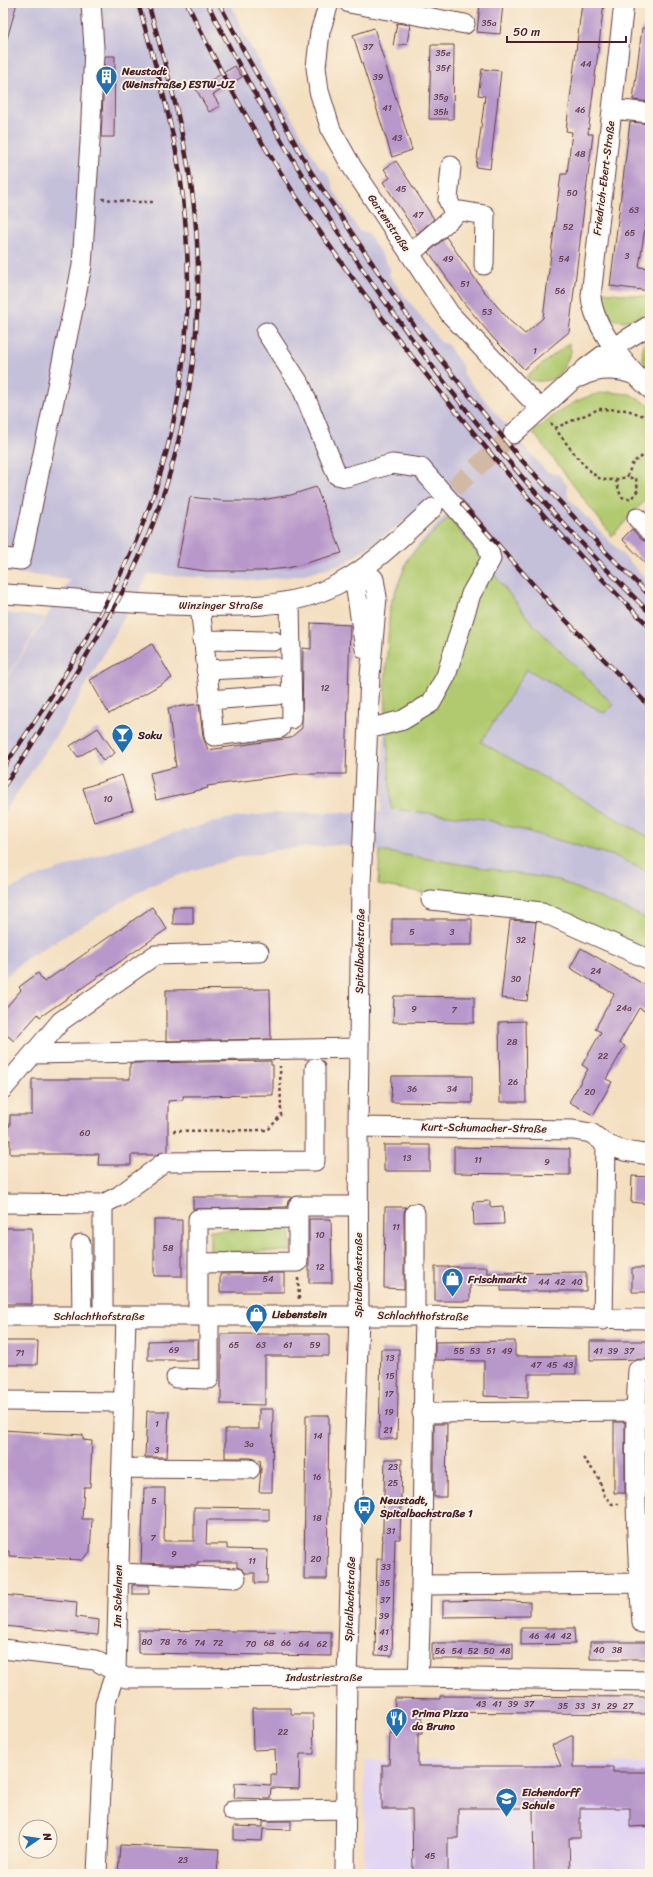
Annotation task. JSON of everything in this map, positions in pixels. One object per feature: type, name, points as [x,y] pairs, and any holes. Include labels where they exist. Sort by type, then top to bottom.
[{"type":"street","points":[[3,558],[21,560],[82,266],[94,48],[91,3]]},
{"type":"street","name":"Gartenstraße","points":[[330,3],[320,32],[316,55],[317,79],[326,117],[331,130],[352,167],[450,314],[540,410]]},
{"type":"street","points":[[349,3],[465,24]]},
{"type":"street","name":"Friedrich-Ebert-Straße","points":[[624,3],[590,296],[591,306],[596,318],[614,346],[635,375],[650,389]]},
{"type":"street","points":[[612,109],[650,114]]},
{"type":"street","points":[[451,166],[448,200],[455,215]]},
{"type":"street","points":[[410,254],[461,211],[485,215],[484,265]]},
{"type":"street","points":[[513,434],[569,382],[614,346],[650,325]]},
{"type":"street","points":[[266,332],[301,386],[337,475],[346,477],[392,464],[421,468],[487,544],[491,559],[471,594],[446,676],[431,702],[403,720],[368,729]]},
{"type":"street","points":[[569,382],[584,375],[606,370],[626,372],[635,375]]},
{"type":"street","name":"Winzinger Straße","points":[[3,594],[200,606],[252,607],[290,601],[319,593],[364,569],[433,508]]},
{"type":"street","points":[[637,518],[650,532]]},
{"type":"street","name":"Spitalbachstraße","points":[[345,1874],[347,1677],[359,1316],[358,1127],[361,883],[370,676],[356,590],[364,569]]},
{"type":"street","points":[[200,606],[206,670],[206,693],[214,736],[286,723],[290,601]]},
{"type":"street","points":[[202,640],[274,641]]},
{"type":"street","points":[[206,670],[275,667]]},
{"type":"street","points":[[206,693],[277,695]]},
{"type":"street","points":[[431,900],[542,912],[650,960]]},
{"type":"street","points":[[3,1088],[61,1021],[155,955],[259,952]]},
{"type":"street","points":[[33,1054],[359,1048]]},
{"type":"street","points":[[3,1203],[103,1204],[119,1196],[165,1162],[315,1161],[315,1068]]},
{"type":"street","name":"Kurt-Schumacher-Straße","points":[[358,1127],[573,1130],[591,1133],[606,1144],[624,1151],[650,1155]]},
{"type":"street","points":[[602,1320],[606,1144]]},
{"type":"street","points":[[103,1204],[103,1316]]},
{"type":"street","points":[[198,1263],[298,1262],[298,1206],[358,1206]]},
{"type":"street","points":[[415,1213],[420,1316],[422,1413],[422,1585],[418,1677]]},
{"type":"street","points":[[176,1378],[209,1379],[198,1263],[198,1219],[298,1218]]},
{"type":"street","points":[[81,1244],[82,1316]]},
{"type":"street","name":"Schlachthofstraße","points":[[3,1316],[420,1316],[650,1320]]},
{"type":"street","name":"Im Schelmen","points":[[98,1874],[105,1702],[116,1671],[126,1316]]},
{"type":"street","points":[[650,1370],[638,1370],[635,1411],[644,1505],[639,1582],[642,1624],[650,1623]]},
{"type":"street","points":[[3,1402],[124,1402]]},
{"type":"street","points":[[422,1413],[635,1411]]},
{"type":"street","points":[[122,1468],[250,1469]]},
{"type":"street","points":[[118,1573],[236,1578]]},
{"type":"street","points":[[422,1585],[639,1582]]},
{"type":"street","name":"Industriestraße","points":[[3,1649],[95,1660],[126,1678],[418,1677],[650,1681]]},
{"type":"street","points":[[232,1811],[346,1808]]},
{"type":"path","points":[[86,199],[156,202]]},
{"type":"path","points":[[555,428],[599,409],[627,410],[650,418]]},
{"type":"path","points":[[540,410],[580,459],[599,478],[616,480],[626,478],[636,479],[638,490],[631,499],[621,497],[616,480]]},
{"type":"path","points":[[626,478],[633,462],[650,452]]},
{"type":"path","points":[[173,1131],[268,1130],[281,1115],[280,1049]]},
{"type":"path","points":[[298,1262],[299,1316]]},
{"type":"path","points":[[583,1458],[598,1476],[604,1495],[612,1504],[644,1505]]},
{"type":"shaded area","points":[[3,3],[229,3],[266,75],[270,78],[320,168],[326,171],[332,183],[333,189],[359,231],[368,234],[390,268],[389,276],[441,342],[448,345],[462,366],[463,374],[521,443],[547,472],[559,475],[567,485],[568,498],[650,583],[650,920],[558,880],[341,845],[283,849],[240,857],[191,871],[149,886],[26,959],[3,979],[3,893],[30,879],[127,846],[225,819],[274,813],[381,812],[389,605],[408,556],[447,513],[433,500],[346,563],[297,576],[249,581],[149,574],[67,719],[3,814],[3,685],[70,580],[3,571]]},
{"type":"shaded area","points":[[3,613],[45,617],[3,683]]},
{"type":"shaded area","name":"Eichendorff Schule","points":[[365,1761],[650,1763],[650,1874],[364,1874]]},
{"type":"green space","points":[[602,292],[650,297],[650,311],[632,319],[620,321],[609,317],[603,312]]},
{"type":"green space","points":[[650,334],[650,371],[646,367],[642,352]]},
{"type":"green space","points":[[569,343],[571,351],[559,374],[551,379],[542,381],[534,381],[526,377]]},
{"type":"green space","points":[[607,392],[630,394],[650,406],[650,495],[612,536],[533,432],[567,406],[595,394]]},
{"type":"green space","points":[[449,517],[532,623],[614,705],[604,713],[527,669],[481,742],[650,838],[650,873],[617,857],[484,819],[391,809],[385,688],[390,606],[409,557]]},
{"type":"green space","points":[[380,851],[558,880],[650,920],[650,951],[492,904],[378,885]]},
{"type":"green space","points":[[210,1230],[291,1230],[291,1251],[210,1252]]},
{"type":"building","points":[[3,3],[17,3],[7,39],[3,38]]},
{"type":"building","points":[[480,3],[503,3],[500,34],[477,32]]},
{"type":"building","points":[[582,3],[604,3],[588,134],[593,134],[569,332],[524,369],[493,338],[464,303],[429,252],[446,237],[483,290],[510,321],[525,334],[543,318],[561,174],[567,174],[572,132],[566,131]]},
{"type":"building","points":[[397,23],[410,25],[407,44],[393,46]]},
{"type":"building","points":[[374,28],[412,150],[392,157],[353,35]]},
{"type":"building","points":[[642,28],[650,28],[650,102],[633,100]]},
{"type":"building","points":[[431,45],[454,45],[453,119],[429,119]]},
{"type":"building","name":"Neustadt (Weinstraße) ESTW-UZ","points":[[105,56],[115,56],[114,137],[101,137]]},
{"type":"building","points":[[235,66],[242,77],[213,95],[220,106],[209,112],[196,89]]},
{"type":"building","points":[[482,69],[501,71],[490,169],[476,167],[485,96],[478,95]]},
{"type":"building","points":[[630,122],[650,124],[650,195],[639,267],[650,268],[650,291],[610,286]]},
{"type":"building","points":[[396,161],[434,219],[417,234],[383,182],[390,178],[384,169]]},
{"type":"building","points":[[316,487],[342,553],[288,568],[260,571],[205,571],[177,567],[190,497],[224,501],[256,501],[291,495]]},
{"type":"building","points":[[632,529],[642,540],[650,543],[650,568],[622,539]]},
{"type":"building","points":[[311,623],[350,625],[346,774],[295,774],[207,786],[208,788],[156,800],[150,773],[176,767],[168,708],[199,704],[203,737],[208,750],[290,738],[302,728],[303,648],[311,649]]},
{"type":"building","points":[[152,644],[172,678],[109,714],[90,680]]},
{"type":"building","points":[[98,728],[115,753],[103,761],[95,747],[78,757],[70,746]]},
{"type":"building","points":[[122,775],[133,810],[94,822],[83,788]]},
{"type":"building","points":[[152,907],[167,929],[40,1017],[38,1014],[14,1041],[3,1032],[3,1011],[21,990],[19,987],[38,973],[44,982]]},
{"type":"building","points":[[173,907],[193,907],[193,924],[173,924]]},
{"type":"building","points":[[392,919],[472,919],[472,945],[392,945]]},
{"type":"building","points":[[510,920],[536,922],[527,1001],[501,998]]},
{"type":"building","points":[[581,948],[650,988],[650,1002],[645,1011],[639,1008],[619,1043],[625,1046],[606,1079],[612,1082],[593,1115],[569,1102],[588,1069],[582,1065],[601,1032],[595,1029],[614,994],[570,968]]},
{"type":"building","points":[[270,989],[271,1039],[166,1041],[166,990]]},
{"type":"building","points":[[394,996],[474,997],[474,1023],[393,1022]]},
{"type":"building","points":[[525,1021],[526,1102],[500,1102],[499,1022]]},
{"type":"building","points":[[271,1061],[271,1065],[273,1065],[273,1095],[183,1096],[183,1100],[168,1101],[168,1151],[156,1155],[131,1155],[131,1165],[98,1165],[99,1154],[10,1154],[10,1140],[3,1140],[3,1126],[10,1126],[10,1115],[32,1115],[32,1079],[130,1079],[130,1063]]},
{"type":"building","points":[[392,1076],[472,1076],[472,1103],[391,1102]]},
{"type":"building","points":[[384,1145],[430,1145],[430,1171],[384,1171]]},
{"type":"building","points":[[454,1147],[570,1149],[570,1175],[454,1173]]},
{"type":"building","points":[[632,1176],[650,1177],[650,1204],[631,1202]]},
{"type":"building","points":[[193,1197],[292,1197],[288,1201],[287,1207],[193,1209]]},
{"type":"building","points":[[490,1201],[490,1207],[503,1206],[504,1224],[474,1225],[473,1202]]},
{"type":"building","points":[[385,1207],[406,1207],[404,1213],[404,1289],[384,1288]]},
{"type":"building","points":[[309,1219],[331,1219],[332,1283],[309,1283]]},
{"type":"building","points":[[154,1220],[182,1220],[182,1276],[154,1276]]},
{"type":"building","points":[[3,1228],[32,1228],[32,1304],[3,1304]]},
{"type":"building","points":[[435,1267],[487,1267],[487,1273],[586,1272],[586,1291],[501,1291],[501,1285],[470,1285],[470,1301],[435,1301]]},
{"type":"building","points":[[632,1268],[650,1268],[650,1292],[632,1292]]},
{"type":"building","points":[[284,1273],[284,1292],[220,1292],[220,1274]]},
{"type":"building","points":[[221,1334],[329,1334],[329,1356],[265,1356],[265,1405],[221,1404]]},
{"type":"building","points":[[198,1340],[198,1360],[148,1360],[148,1341]]},
{"type":"building","points":[[3,1341],[38,1341],[37,1365],[3,1365]]},
{"type":"building","points":[[515,1341],[515,1356],[576,1356],[576,1374],[528,1374],[528,1398],[484,1396],[484,1361],[435,1360],[435,1342]]},
{"type":"building","points":[[590,1341],[650,1341],[650,1359],[590,1360]]},
{"type":"building","points":[[381,1349],[399,1349],[397,1439],[379,1439]]},
{"type":"building","points":[[259,1409],[273,1409],[272,1492],[259,1492],[261,1469],[260,1460],[250,1458],[225,1458],[225,1429],[259,1429]]},
{"type":"building","points":[[147,1411],[169,1411],[167,1457],[145,1457]]},
{"type":"building","points":[[306,1415],[329,1415],[327,1579],[304,1579]]},
{"type":"building","points":[[614,1422],[625,1422],[625,1493],[614,1493]]},
{"type":"building","points":[[434,1424],[447,1424],[446,1497],[434,1497]]},
{"type":"building","points":[[3,1430],[83,1435],[83,1440],[92,1441],[90,1487],[84,1487],[82,1519],[92,1519],[90,1552],[82,1560],[9,1556],[9,1551],[3,1551]]},
{"type":"building","points":[[385,1459],[402,1459],[400,1539],[395,1539],[392,1656],[375,1655],[377,1559],[382,1559]]},
{"type":"building","points":[[144,1488],[165,1488],[164,1541],[194,1541],[194,1507],[269,1508],[269,1520],[207,1520],[206,1544],[227,1544],[227,1549],[268,1550],[267,1583],[255,1583],[255,1573],[246,1573],[237,1567],[237,1562],[197,1562],[197,1565],[141,1563]]},
{"type":"building","points":[[132,1585],[149,1585],[149,1594],[132,1594]]},
{"type":"building","points":[[3,1595],[77,1602],[76,1617],[99,1620],[98,1635],[3,1626]]},
{"type":"building","points":[[490,1600],[530,1602],[530,1616],[443,1617],[443,1601]]},
{"type":"building","points":[[521,1628],[574,1628],[575,1644],[521,1645]]},
{"type":"building","points":[[138,1630],[331,1632],[331,1656],[138,1653]]},
{"type":"building","points":[[590,1642],[650,1642],[650,1659],[590,1659]]},
{"type":"building","points":[[432,1643],[513,1643],[513,1659],[432,1659]]},
{"type":"building","points":[[440,1696],[650,1697],[650,1714],[422,1712],[422,1734],[418,1734],[418,1766],[561,1766],[552,1745],[573,1735],[573,1767],[613,1767],[613,1772],[650,1772],[650,1826],[630,1827],[630,1808],[580,1808],[580,1838],[569,1838],[570,1874],[534,1874],[533,1808],[458,1808],[458,1838],[448,1838],[448,1874],[413,1874],[412,1809],[382,1809],[382,1765],[389,1765],[390,1733],[394,1733],[395,1698],[440,1699]]},
{"type":"building","points":[[252,1708],[291,1708],[291,1714],[313,1714],[314,1754],[300,1754],[299,1789],[271,1788],[270,1799],[234,1798],[235,1783],[271,1785],[271,1774],[276,1774],[275,1749],[253,1750]]},
{"type":"building","points":[[263,1821],[291,1821],[291,1830],[263,1829],[262,1841],[234,1840],[234,1826],[263,1827]]},
{"type":"building","points":[[120,1845],[219,1849],[217,1874],[118,1874]]},
{"type":"tunnel","points":[[433,507],[513,434]]},
{"type":"railway","points":[[3,768],[78,653],[126,562],[140,531],[155,491],[167,451],[176,409],[186,325],[188,282],[187,240],[176,149],[158,75],[138,3]]},
{"type":"railway","points":[[3,787],[34,742],[89,651],[131,575],[167,484],[180,436],[189,388],[195,338],[198,289],[197,240],[192,191],[184,143],[148,3]]},
{"type":"railway","points":[[187,3],[245,114],[278,168],[312,220],[385,322],[463,420],[530,500],[601,578],[650,627]]},
{"type":"railway","points":[[207,3],[251,87],[298,169],[349,249],[403,326],[460,402],[520,475],[584,545],[650,613]]},
{"type":"railway","points":[[219,3],[311,172],[417,330],[517,455],[605,551],[650,596]]},
{"type":"railway","points":[[462,504],[554,608],[650,707]]},
{"type":"place","name":"Neustadt (Weinstraße) ESTW-UZ","points":[[106,96]]},
{"type":"place","name":"Soku","points":[[123,754]]},
{"type":"place","name":"Frischmarkt","points":[[453,1298]]},
{"type":"place","name":"Liebenstein","points":[[256,1334]]},
{"type":"place","name":"Neustadt, Spitalbachstraße 1","points":[[365,1526]]},
{"type":"place","name":"Prima Pizza da Bruno","points":[[396,1738]]},
{"type":"place","name":"Eichendorff Schule","points":[[507,1818]]}]
